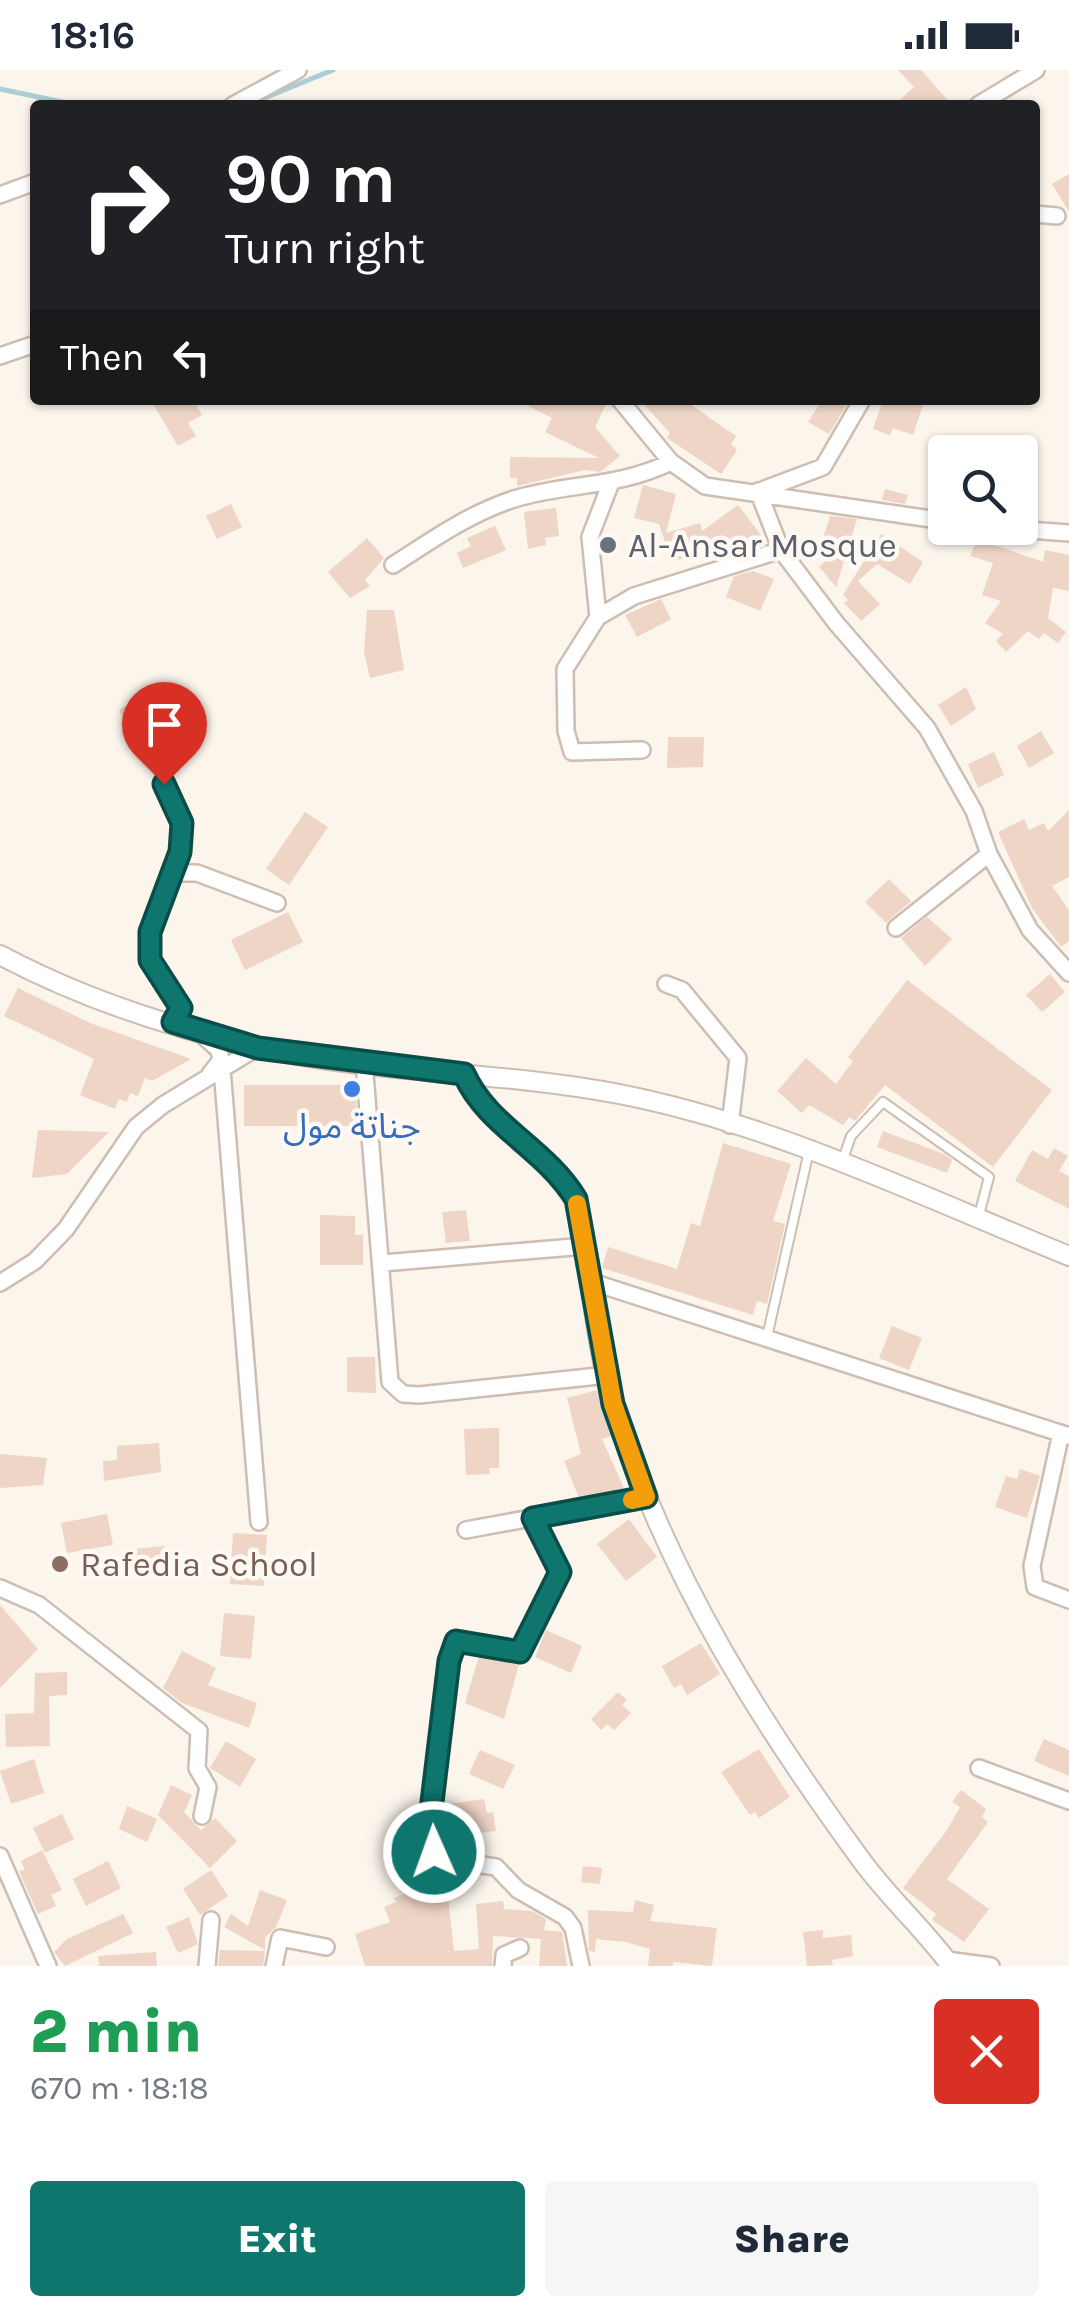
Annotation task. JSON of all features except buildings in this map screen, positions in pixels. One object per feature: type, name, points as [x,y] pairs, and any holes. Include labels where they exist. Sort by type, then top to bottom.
[{"type":"street","points":[[242,100],[298,70]]},
{"type":"street","points":[[986,100],[1036,70]]},
{"type":"street","points":[[0,195],[30,184]]},
{"type":"street","points":[[1040,214],[1057,216]]},
{"type":"street","points":[[0,356],[30,346]]},
{"type":"street","points":[[624,405],[671,462],[705,486],[928,518]]},
{"type":"street","points":[[758,491],[822,467],[859,405]]},
{"type":"street","points":[[393,565],[466,518],[516,498],[610,484],[671,462]]},
{"type":"street","points":[[598,617],[590,538],[610,484]]},
{"type":"street","points":[[758,491],[780,550],[836,623],[927,728],[974,811],[990,854],[1030,930],[1069,973]]},
{"type":"street","points":[[1038,531],[1069,533]]},
{"type":"street","points":[[642,750],[572,752],[566,731],[564,668],[598,617],[634,596],[780,550]]},
{"type":"street","points":[[164,784],[182,823],[176,873],[150,932],[150,960],[181,1008],[173,1022]]},
{"type":"street","points":[[896,928],[990,854]]},
{"type":"street","points":[[176,873],[196,873],[277,903]]},
{"type":"street","points":[[0,955],[97,1000],[258,1048],[620,1094],[809,1152],[1069,1256]]},
{"type":"street","points":[[666,984],[682,990],[738,1058],[730,1125]]},
{"type":"street","points":[[194,1028],[219,1050],[221,1060],[206,1079]]},
{"type":"street","points":[[0,1284],[35,1261],[66,1228],[136,1127],[258,1048]]},
{"type":"street","points":[[364,1062],[390,1382],[403,1394],[608,1375]]},
{"type":"street","points":[[222,1069],[259,1522]]},
{"type":"street","points":[[464,1074],[486,1113],[518,1133],[560,1173],[576,1199],[613,1404],[646,1497],[715,1641],[788,1756],[865,1865],[949,1963],[991,1966]]},
{"type":"street","points":[[383,1263],[586,1246]]},
{"type":"street","points":[[592,1282],[1065,1434],[1032,1566],[1034,1587],[1069,1600]]},
{"type":"street","points":[[466,1530],[646,1497]]},
{"type":"street","points":[[533,1518],[560,1572],[520,1652],[456,1641],[449,1661],[429,1827],[434,1852],[449,1860],[496,1867],[518,1890],[565,1917],[574,1928],[581,1966]]},
{"type":"street","points":[[0,1588],[38,1604],[199,1731],[197,1768],[208,1787],[202,1816]]},
{"type":"street","points":[[979,1768],[1069,1802]]},
{"type":"street","points":[[1,1859],[48,1966]]},
{"type":"street","points":[[207,1966],[211,1920]]},
{"type":"street","points":[[274,1966],[280,1938],[326,1947]]},
{"type":"street","points":[[504,1966],[504,1954],[520,1948]]},
{"type":"lane","points":[[841,1164],[851,1136],[883,1102],[990,1177],[978,1219]]},
{"type":"lane","points":[[767,1337],[809,1152]]},
{"type":"waterway","points":[[259,100],[333,70]]},
{"type":"waterway","points":[[0,89],[52,100]]},
{"type":"slow traffic","points":[[577,1204],[613,1404],[646,1497],[632,1500]]},
{"type":"place","name":"Al-Ansar Mosque","points":[[608,545]]},
{"type":"place","name":"جناتة مول","points":[[352,1089]]},
{"type":"place","name":"Rafedia School","points":[[60,1564]]},
{"type":"route","points":[[164,784],[182,823],[180,852],[176,873],[150,932],[150,960],[181,1008],[173,1022],[258,1048],[464,1074],[486,1113],[518,1133],[560,1173],[576,1199],[613,1404],[646,1497],[533,1518],[560,1572],[520,1652],[456,1641],[449,1661],[429,1827],[434,1852]]}]
